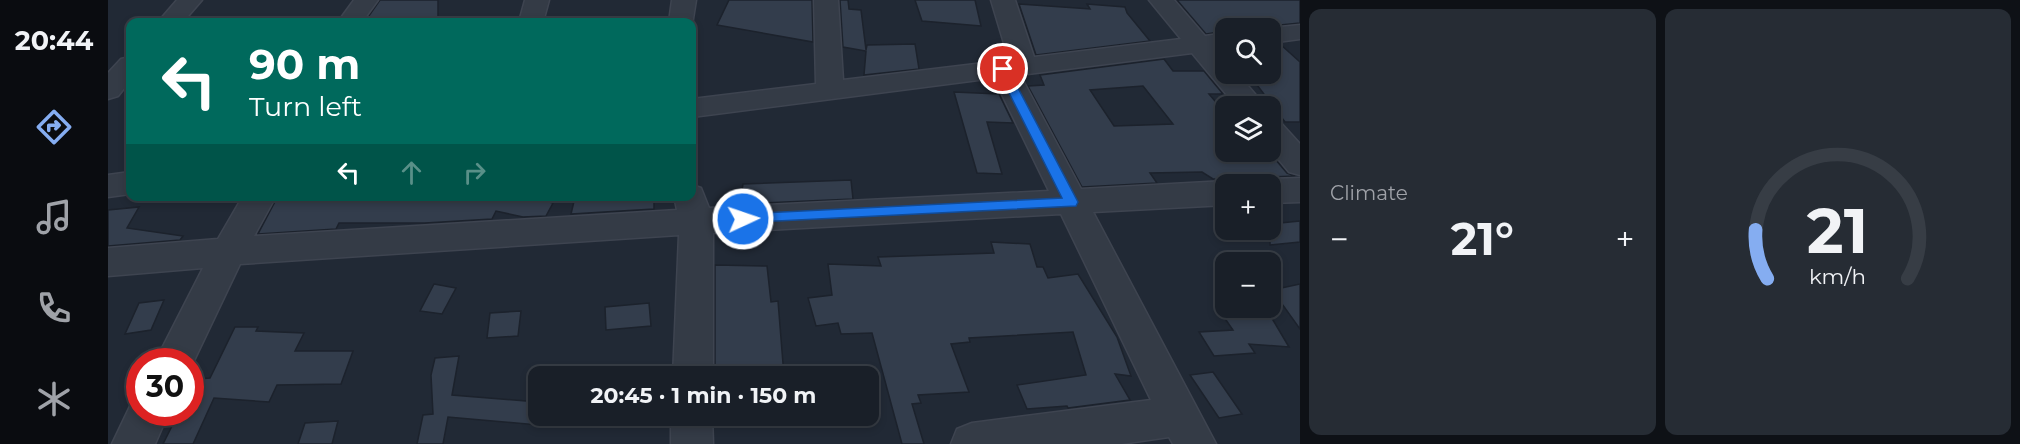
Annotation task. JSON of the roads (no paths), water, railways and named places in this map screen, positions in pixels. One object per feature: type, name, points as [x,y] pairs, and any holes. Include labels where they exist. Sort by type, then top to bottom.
[{"type":"street","points":[[174,18],[190,0]]},
{"type":"street","points":[[354,18],[366,0]]},
{"type":"street","points":[[532,18],[537,0]]},
{"type":"street","points":[[682,18],[684,0]]},
{"type":"street","points":[[826,0],[830,91]]},
{"type":"street","points":[[972,444],[1187,430],[1071,202],[1013,68],[1003,0]]},
{"type":"street","points":[[1161,0],[1242,96]]},
{"type":"street","points":[[1281,35],[1300,32]]},
{"type":"street","points":[[696,108],[1215,43]]},
{"type":"street","points":[[108,90],[126,70]]},
{"type":"street","points":[[1281,142],[1300,164]]},
{"type":"street","points":[[108,186],[126,184]]},
{"type":"street","points":[[1281,191],[1300,190]]},
{"type":"street","points":[[108,262],[693,209],[1071,202],[1215,194]]},
{"type":"street","points":[[181,348],[229,251],[257,201]]},
{"type":"street","points":[[693,209],[693,366]]},
{"type":"street","points":[[133,444],[142,426]]},
{"type":"street","points":[[692,426],[692,444]]}]
